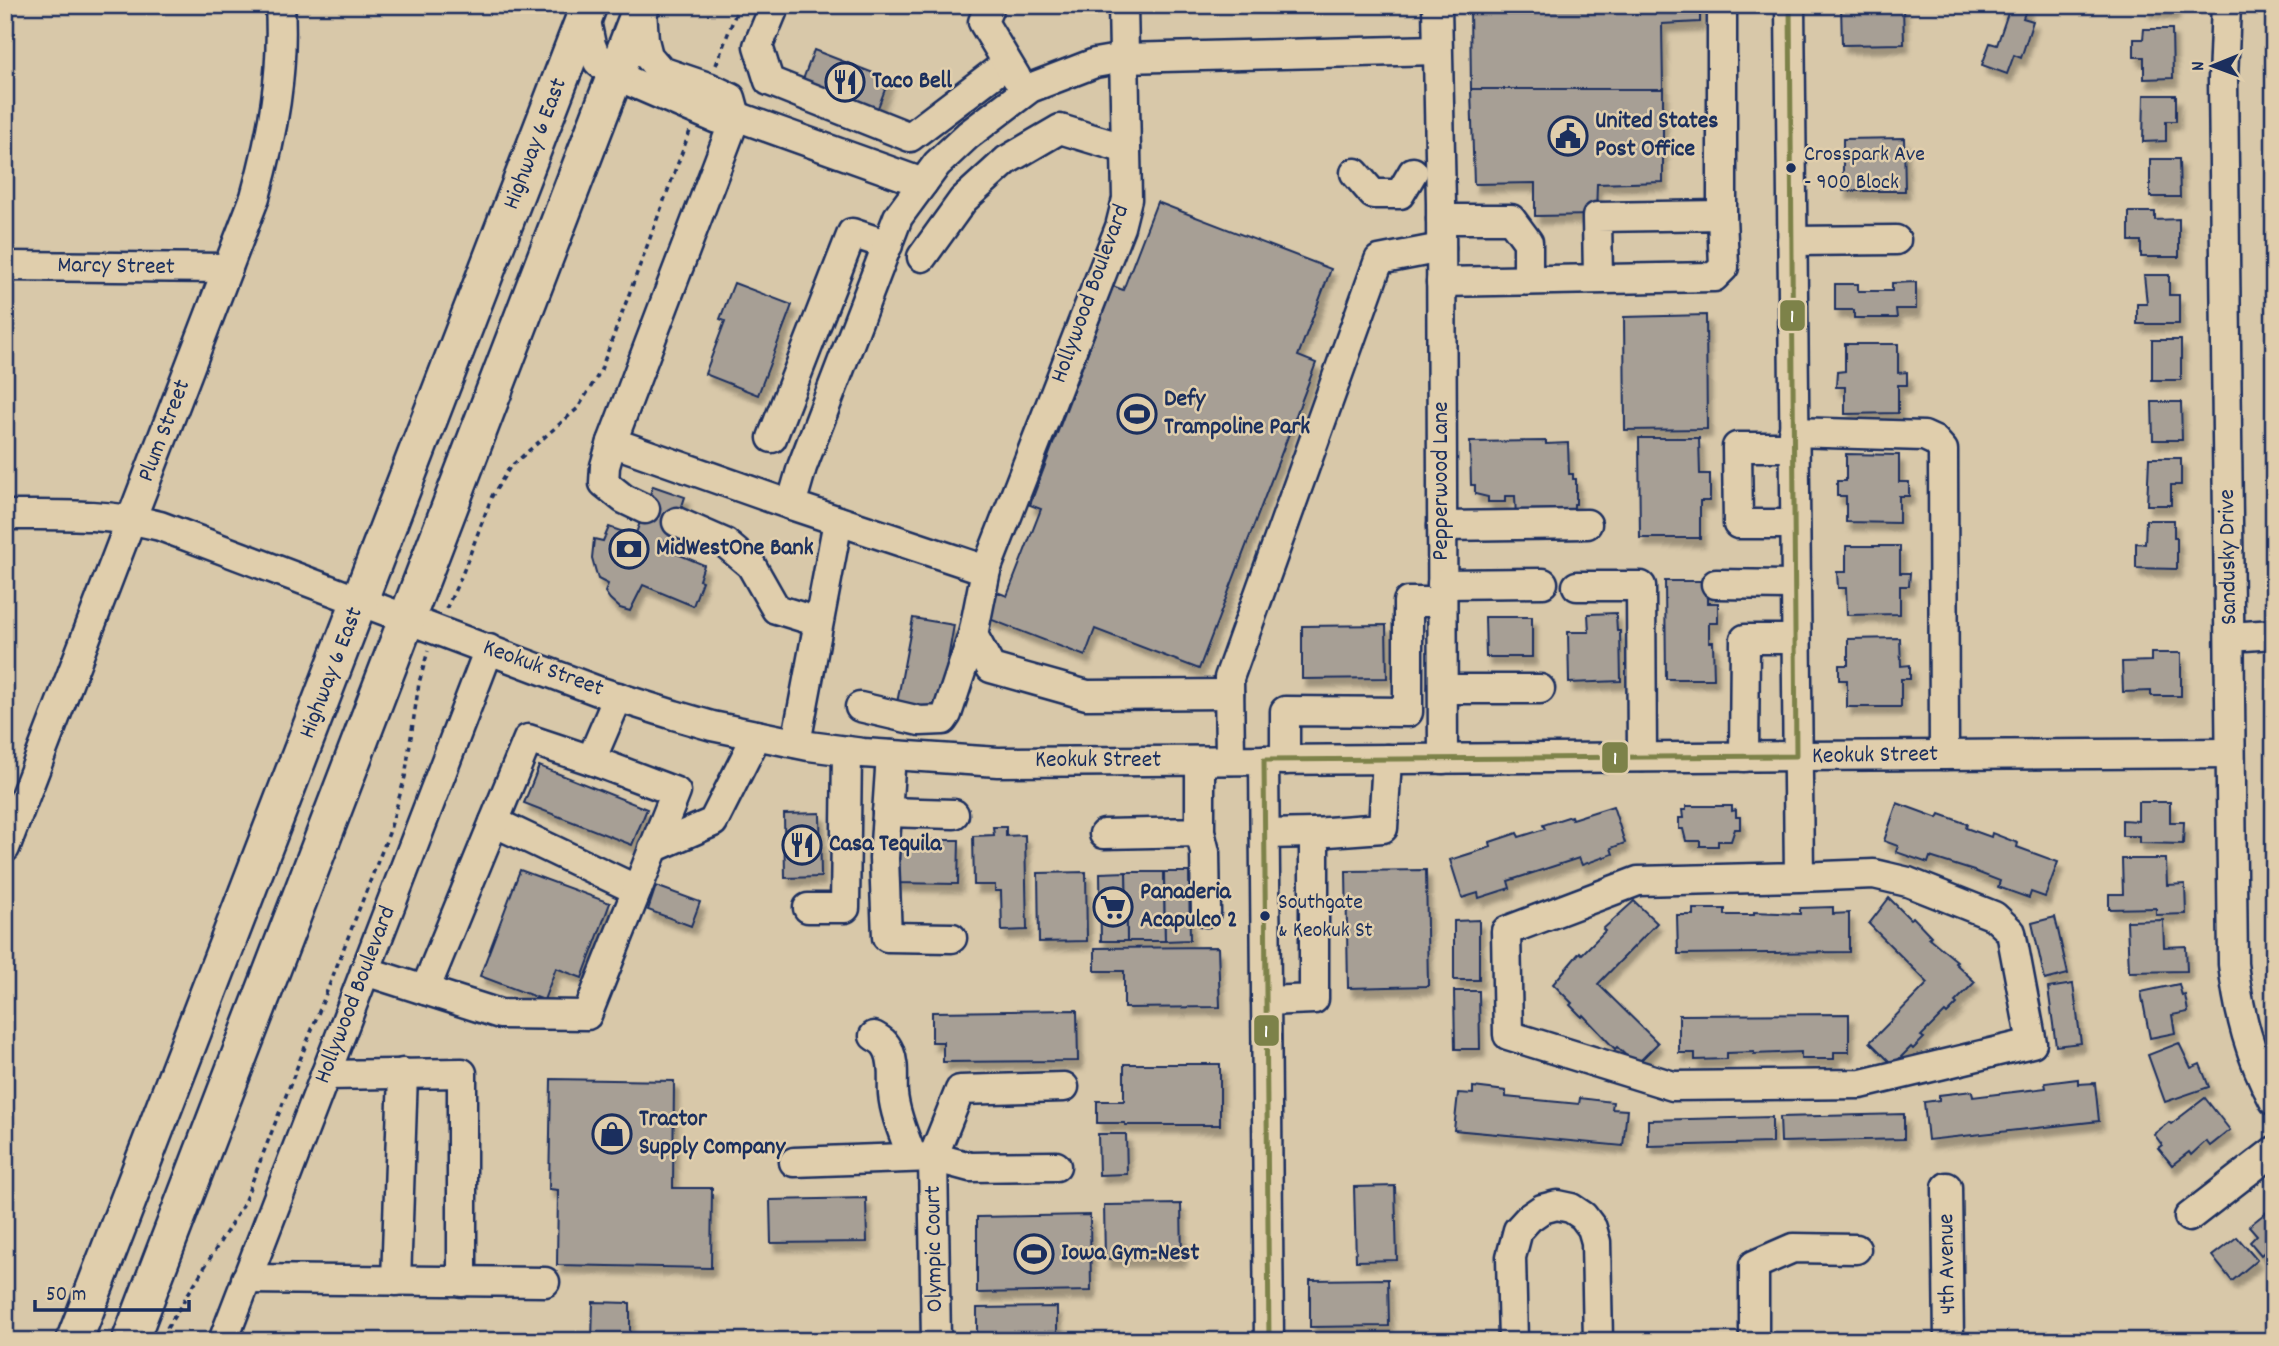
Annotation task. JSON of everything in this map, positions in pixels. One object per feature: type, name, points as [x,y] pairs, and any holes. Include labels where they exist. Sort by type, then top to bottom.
[{"type":"main road","name":"Highway 6 East","points":[[130,1341],[642,6]]},
{"type":"main road","name":"Highway 6 East","points":[[74,1341],[587,11]]},
{"type":"street","name":"Plum Street","points":[[5,848],[255,197],[277,104],[281,56],[280,5]]},
{"type":"street","points":[[775,5],[758,46],[769,81],[910,137],[1006,64]]},
{"type":"street","points":[[990,5],[983,22],[1006,64],[1026,91]]},
{"type":"street","name":"Hollywood Boulevard","points":[[860,707],[920,721],[943,720],[947,714],[973,635],[986,570],[1120,227],[1127,199],[1123,5]]},
{"type":"street","name":"Pepperwood Lane","points":[[1437,5],[1441,211],[1443,759]]},
{"type":"street","points":[[1441,282],[1714,277],[1724,267],[1723,5]]},
{"type":"street","points":[[1790,5],[1799,877]]},
{"type":"street","name":"Sandusky Drive","points":[[2226,5],[2223,79],[2233,964],[2238,1005],[2250,1051],[2274,1101]]},
{"type":"street","points":[[642,6],[648,56],[660,71],[708,87],[731,98],[736,116],[605,466],[604,482],[624,499],[645,509]]},
{"type":"street","points":[[587,11],[591,45],[598,62],[615,75],[717,119],[736,116],[923,183]]},
{"type":"street","points":[[791,505],[802,467],[898,217],[937,164],[968,135],[1026,91],[1095,63],[1124,58],[1437,50]]},
{"type":"street","points":[[922,257],[963,200],[1007,159],[1060,130],[1126,149]]},
{"type":"street","points":[[1355,173],[1373,194],[1400,194],[1413,172]]},
{"type":"street","points":[[1441,211],[1511,219],[1528,242],[1528,281]]},
{"type":"street","points":[[1598,279],[1597,217],[1723,215]]},
{"type":"street","points":[[772,438],[852,233],[888,245]]},
{"type":"street","points":[[1792,241],[1896,240]]},
{"type":"street","points":[[1230,760],[1228,678],[1379,260],[1441,248]]},
{"type":"street","name":"Marcy Street","points":[[5,266],[228,268]]},
{"type":"street","points":[[834,280],[868,295]]},
{"type":"street","points":[[813,333],[848,347]]},
{"type":"street","points":[[793,386],[828,400]]},
{"type":"street","points":[[1794,524],[1738,524],[1737,447],[1794,440],[1924,436],[1935,441],[1943,450],[1944,755]]},
{"type":"street","points":[[612,442],[986,570]]},
{"type":"street","name":"Keokuk Street","points":[[5,515],[97,515],[160,526],[618,697],[712,726],[847,751],[998,762],[2230,753]]},
{"type":"street","points":[[796,743],[838,521]]},
{"type":"street","points":[[677,522],[725,543],[751,565],[776,609],[818,622]]},
{"type":"street","points":[[1442,526],[1587,524]]},
{"type":"street","points":[[1269,1341],[1265,834],[1285,711],[1408,712],[1408,602],[1442,593],[1543,583]]},
{"type":"street","points":[[1716,584],[1795,585]]},
{"type":"street","points":[[1577,586],[1641,586],[1642,757]]},
{"type":"street","points":[[2230,637],[2274,634]]},
{"type":"street","points":[[973,635],[991,668],[1087,695],[1229,694]]},
{"type":"street","points":[[1744,757],[1745,639],[1795,639]]},
{"type":"street","name":"Hollywood Boulevard","points":[[223,1341],[489,649]]},
{"type":"street","points":[[1443,689],[1540,689]]},
{"type":"street","points":[[592,760],[618,697]]},
{"type":"street","points":[[653,848],[713,822],[757,735]]},
{"type":"street","points":[[365,971],[500,1014],[587,1015],[676,792],[528,739],[425,990]]},
{"type":"street","points":[[808,908],[845,908],[847,751]]},
{"type":"street","points":[[891,755],[884,858],[887,937],[952,938]]},
{"type":"street","points":[[1265,834],[1383,828],[1387,759]]},
{"type":"street","points":[[1200,761],[1200,832],[1205,852],[1206,912]]},
{"type":"street","points":[[887,812],[954,814]]},
{"type":"street","points":[[494,822],[637,890]]},
{"type":"street","points":[[1104,834],[1200,832]]},
{"type":"street","points":[[1266,1001],[1314,999],[1314,833]]},
{"type":"street","points":[[1874,874],[1908,882],[1994,916],[2011,932],[2032,1043],[1861,1084],[1673,1086],[1508,1035],[1506,931],[1638,881],[1799,877],[1874,874]]},
{"type":"street","points":[[873,1036],[884,1041],[890,1051],[893,1063],[893,1094],[898,1118],[922,1157]]},
{"type":"street","points":[[396,1281],[403,1073]]},
{"type":"street","points":[[325,1075],[462,1073],[462,1282]]},
{"type":"street","points":[[922,1157],[960,1090],[1064,1087]]},
{"type":"street","points":[[2189,1217],[2274,1151]]},
{"type":"street","points":[[794,1162],[922,1157],[970,1167],[1056,1166]]},
{"type":"street","name":"Olympic Court","points":[[922,1157],[936,1341]]},
{"type":"street","name":"4th Avenue","points":[[1947,1187],[1949,1341]]},
{"type":"street","points":[[1513,1341],[1512,1245],[1518,1230],[1528,1218],[1542,1209],[1557,1205],[1571,1208],[1583,1216],[1592,1228],[1596,1242],[1598,1341]]},
{"type":"street","points":[[1754,1341],[1754,1265],[1793,1248],[1856,1248]]},
{"type":"street","points":[[246,1279],[545,1282]]},
{"type":"building","points":[[1470,5],[1700,5],[1700,22],[1662,24],[1663,89],[1471,89]]},
{"type":"building","points":[[1841,5],[1903,5],[1904,44],[1842,45]]},
{"type":"building","points":[[2002,5],[2028,5],[2023,18],[2033,21],[2021,58],[2014,55],[2007,74],[1982,65],[1990,43],[1997,45],[2008,13],[2000,11]]},
{"type":"building","points":[[2146,5],[2174,5],[2174,12],[2145,9]]},
{"type":"building","points":[[2144,29],[2172,29],[2173,78],[2144,79],[2144,57],[2134,57],[2134,39],[2143,39]]},
{"type":"building","name":"Taco Bell","points":[[814,50],[889,79],[876,113],[801,85]]},
{"type":"building","name":"United States Post Office","points":[[1471,89],[1663,89],[1663,182],[1597,184],[1596,215],[1535,216],[1535,183],[1474,184]]},
{"type":"building","points":[[2144,95],[2176,95],[2176,121],[2166,121],[2166,141],[2143,142]]},
{"type":"building","points":[[1904,138],[1905,191],[1843,191],[1843,139]]},
{"type":"building","points":[[2150,159],[2179,159],[2180,197],[2150,197]]},
{"type":"building","points":[[1157,202],[1331,269],[1298,356],[1316,363],[1199,669],[1095,629],[1085,656],[987,618],[997,592],[1007,596],[1041,509],[1030,505],[1113,286],[1123,290]]},
{"type":"building","points":[[2129,212],[2155,212],[2155,220],[2179,219],[2179,257],[2141,257],[2141,241],[2129,241]]},
{"type":"building","points":[[2144,275],[2169,275],[2169,295],[2179,295],[2179,324],[2137,324],[2137,304],[2147,304]]},
{"type":"building","points":[[1916,282],[1916,309],[1896,309],[1897,318],[1854,318],[1854,310],[1835,310],[1835,284],[1858,284],[1858,291],[1892,291],[1892,283]]},
{"type":"building","points":[[734,283],[792,305],[758,395],[705,374],[725,321],[720,319]]},
{"type":"building","points":[[1706,315],[1707,429],[1625,430],[1624,317]]},
{"type":"building","points":[[2152,340],[2181,340],[2181,380],[2152,380]]},
{"type":"building","points":[[1845,344],[1898,344],[1898,373],[1907,372],[1907,385],[1898,385],[1898,413],[1845,414],[1845,387],[1836,387],[1837,372],[1845,371]]},
{"type":"building","points":[[2152,402],[2181,402],[2182,440],[2153,440]]},
{"type":"building","points":[[1639,438],[1699,438],[1700,474],[1710,474],[1710,501],[1700,501],[1700,538],[1640,538]]},
{"type":"building","points":[[1546,441],[1546,444],[1568,443],[1569,474],[1573,474],[1573,479],[1576,479],[1574,517],[1516,518],[1515,496],[1505,496],[1505,502],[1488,502],[1488,497],[1475,494],[1475,485],[1471,485],[1470,442]]},
{"type":"building","points":[[1846,454],[1899,455],[1899,482],[1909,482],[1909,496],[1899,496],[1899,523],[1846,522],[1846,496],[1837,496],[1837,481],[1846,481]]},
{"type":"building","points":[[2149,458],[2181,458],[2181,485],[2171,485],[2171,505],[2147,505]]},
{"type":"building","name":"MidWestOne Bank","points":[[653,486],[685,497],[670,542],[665,540],[663,548],[704,565],[699,580],[702,581],[693,606],[643,585],[630,611],[620,608],[610,599],[605,592],[608,584],[598,579],[592,558],[594,539],[603,541],[609,527],[635,536]]},
{"type":"building","points":[[2146,520],[2174,520],[2177,569],[2136,568],[2136,543],[2145,544]]},
{"type":"building","points":[[1846,546],[1900,546],[1900,573],[1910,573],[1909,586],[1900,586],[1900,614],[1847,615],[1846,588],[1838,588],[1837,572],[1846,572]]},
{"type":"building","points":[[1665,581],[1708,581],[1708,603],[1718,603],[1718,623],[1709,623],[1709,642],[1713,642],[1714,679],[1666,679]]},
{"type":"building","points":[[1616,613],[1617,631],[1620,631],[1621,681],[1569,683],[1568,632],[1589,632],[1588,614]]},
{"type":"building","points":[[1485,617],[1532,617],[1532,657],[1486,657]]},
{"type":"building","points":[[913,618],[954,625],[939,710],[897,703]]},
{"type":"building","points":[[1386,625],[1387,678],[1302,679],[1302,626]]},
{"type":"building","points":[[1900,638],[1901,666],[1910,665],[1910,679],[1901,679],[1901,707],[1847,707],[1847,680],[1839,680],[1839,665],[1848,665],[1848,639]]},
{"type":"building","points":[[2151,653],[2181,653],[2181,696],[2151,696],[2151,691],[2123,692],[2122,662],[2151,661]]},
{"type":"building","points":[[539,766],[647,809],[632,845],[524,803]]},
{"type":"building","points":[[2138,802],[2170,802],[2170,822],[2184,822],[2183,844],[2139,843],[2139,836],[2122,836],[2122,820],[2138,821]]},
{"type":"building","points":[[1897,803],[1938,818],[1940,814],[1991,837],[1992,833],[2018,843],[2017,847],[2058,862],[2045,897],[2031,892],[2029,898],[1998,887],[2000,881],[1974,871],[1930,857],[1928,863],[1896,852],[1898,846],[1884,841]]},
{"type":"building","points":[[1613,806],[1625,843],[1611,848],[1613,854],[1582,865],[1579,858],[1508,881],[1510,888],[1479,898],[1478,893],[1462,898],[1450,860],[1491,847],[1490,842],[1517,833],[1519,837],[1545,829],[1543,825]]},
{"type":"building","points":[[1686,806],[1732,806],[1732,811],[1736,810],[1736,817],[1740,817],[1740,829],[1735,829],[1731,841],[1718,841],[1718,846],[1700,846],[1700,841],[1686,841],[1683,829],[1679,829],[1679,818],[1683,818],[1682,810],[1686,810]]},
{"type":"building","name":"Casa Tequila","points":[[820,813],[821,877],[785,878],[784,814]]},
{"type":"building","points":[[993,827],[1006,827],[1006,836],[1025,835],[1027,930],[1002,931],[1001,891],[995,891],[995,885],[974,885],[973,836],[994,835]]},
{"type":"building","points":[[893,840],[959,840],[958,884],[892,883]]},
{"type":"building","points":[[2122,859],[2166,859],[2167,885],[2185,884],[2186,914],[2156,915],[2156,908],[2109,909],[2109,894],[2123,894]]},
{"type":"building","points":[[520,870],[610,903],[582,978],[556,968],[544,1000],[480,976]]},
{"type":"building","points":[[1426,870],[1428,986],[1348,988],[1346,871]]},
{"type":"building","points":[[1086,872],[1087,941],[1039,942],[1038,873]]},
{"type":"building","name":"Panaderia Acapulco 2","points":[[1126,872],[1164,872],[1165,941],[1127,941]]},
{"type":"building","name":"Panaderia Acapulco 2","points":[[1126,872],[1127,941],[1101,941],[1100,873]]},
{"type":"building","points":[[1164,872],[1189,872],[1190,940],[1165,941]]},
{"type":"building","points":[[656,886],[700,902],[691,926],[648,910]]},
{"type":"building","points":[[1889,898],[1910,919],[1913,917],[1931,936],[1929,938],[1957,961],[1955,963],[1975,982],[1947,1014],[1945,1012],[1921,1036],[1924,1038],[1893,1065],[1870,1042],[1928,983],[1869,924]]},
{"type":"building","points":[[1634,901],[1657,923],[1598,984],[1658,1043],[1636,1065],[1617,1047],[1615,1049],[1583,1015],[1582,1017],[1553,984],[1580,952],[1582,954],[1605,931],[1603,929]]},
{"type":"building","points":[[1833,907],[1833,914],[1849,913],[1849,952],[1678,954],[1677,915],[1693,915],[1693,909],[1725,909],[1725,915],[1754,915],[1754,912],[1800,914],[1800,908]]},
{"type":"building","points":[[2055,917],[2068,974],[2045,980],[2032,923]]},
{"type":"building","points":[[1479,920],[1479,980],[1454,980],[1454,921]]},
{"type":"building","points":[[2163,920],[2164,947],[2186,946],[2187,971],[2129,972],[2127,921]]},
{"type":"building","points":[[1218,947],[1220,1007],[1124,1008],[1124,971],[1095,971],[1095,948]]},
{"type":"building","points":[[2073,984],[2081,1043],[2056,1046],[2048,988]]},
{"type":"building","points":[[2179,984],[2182,996],[2185,995],[2188,1012],[2172,1015],[2175,1033],[2150,1038],[2141,992]]},
{"type":"building","points":[[1454,991],[1479,991],[1480,1049],[1455,1049]]},
{"type":"building","points":[[1077,1010],[1078,1061],[943,1062],[943,1042],[932,1042],[932,1012]]},
{"type":"building","points":[[1849,1014],[1849,1052],[1834,1052],[1834,1059],[1801,1059],[1801,1052],[1754,1052],[1727,1053],[1727,1059],[1695,1060],[1695,1053],[1679,1053],[1679,1015]]},
{"type":"building","points":[[2179,1043],[2191,1068],[2200,1064],[2209,1087],[2165,1102],[2148,1055]]},
{"type":"building","points":[[1124,1064],[1220,1064],[1220,1125],[1097,1123],[1097,1101],[1124,1101]]},
{"type":"building","name":"Tractor Supply Company","points":[[551,1079],[674,1081],[673,1188],[712,1188],[711,1268],[557,1265],[558,1190],[549,1189]]},
{"type":"building","points":[[2078,1079],[2078,1084],[2095,1083],[2099,1121],[1928,1140],[1924,1102],[1939,1100],[1939,1095],[1972,1091],[1973,1097],[2046,1088],[2045,1083]]},
{"type":"building","points":[[1473,1087],[1506,1091],[1506,1097],[1579,1104],[1580,1098],[1613,1102],[1612,1109],[1627,1110],[1623,1146],[1454,1130],[1458,1093],[1473,1094]]},
{"type":"building","points":[[2205,1098],[2230,1130],[2210,1146],[2206,1141],[2191,1155],[2189,1152],[2172,1165],[2158,1148],[2162,1145],[2154,1134]]},
{"type":"building","points":[[1904,1114],[1904,1139],[1781,1142],[1780,1117]]},
{"type":"building","points":[[1772,1117],[1772,1143],[1648,1146],[1648,1120]]},
{"type":"building","points":[[1098,1134],[1126,1134],[1127,1174],[1099,1175]]},
{"type":"building","points":[[1395,1186],[1397,1260],[1356,1261],[1354,1187]]},
{"type":"building","points":[[866,1198],[867,1242],[771,1243],[770,1200]]},
{"type":"building","points":[[1181,1204],[1182,1258],[1105,1259],[1104,1205]]},
{"type":"building","points":[[2274,1206],[2274,1248],[2269,1248],[2261,1255],[2250,1242],[2257,1235],[2249,1226]]},
{"type":"building","name":"Iowa Gym-Nest","points":[[1090,1215],[1091,1291],[977,1293],[977,1217]]},
{"type":"building","points":[[2237,1237],[2257,1260],[2232,1281],[2212,1256]]},
{"type":"building","points":[[1388,1279],[1389,1326],[1310,1327],[1310,1280]]},
{"type":"building","points":[[593,1302],[630,1303],[630,1341],[592,1341]]},
{"type":"building","points":[[1057,1307],[1057,1341],[977,1341],[977,1308]]},
{"type":"building","points":[[841,1334],[841,1341],[787,1341],[786,1335]]},
{"type":"building","points":[[281,1337],[409,1338],[409,1341],[281,1341]]},
{"type":"building","points":[[445,1338],[505,1338],[505,1341],[445,1341]]},
{"type":"transit line","name":"1","points":[[1269,1341],[1264,760],[1796,756],[1790,5]]},
{"type":"place","name":"Taco Bell","points":[[845,82]]},
{"type":"place","name":"United States Post Office","points":[[1568,136]]},
{"type":"place","name":"Crosspark Ave - 900 Block","points":[[1791,168]]},
{"type":"place","name":"Defy Trampoline Park","points":[[1137,414]]},
{"type":"place","name":"MidWestOne Bank","points":[[629,549]]},
{"type":"place","name":"Casa Tequila","points":[[802,845]]},
{"type":"place","name":"Panaderia Acapulco 2","points":[[1113,907]]},
{"type":"place","name":"Southgate & Keokuk St","points":[[1265,916]]},
{"type":"place","name":"Tractor Supply Company","points":[[612,1134]]},
{"type":"place","name":"Iowa Gym-Nest","points":[[1034,1254]]}]
